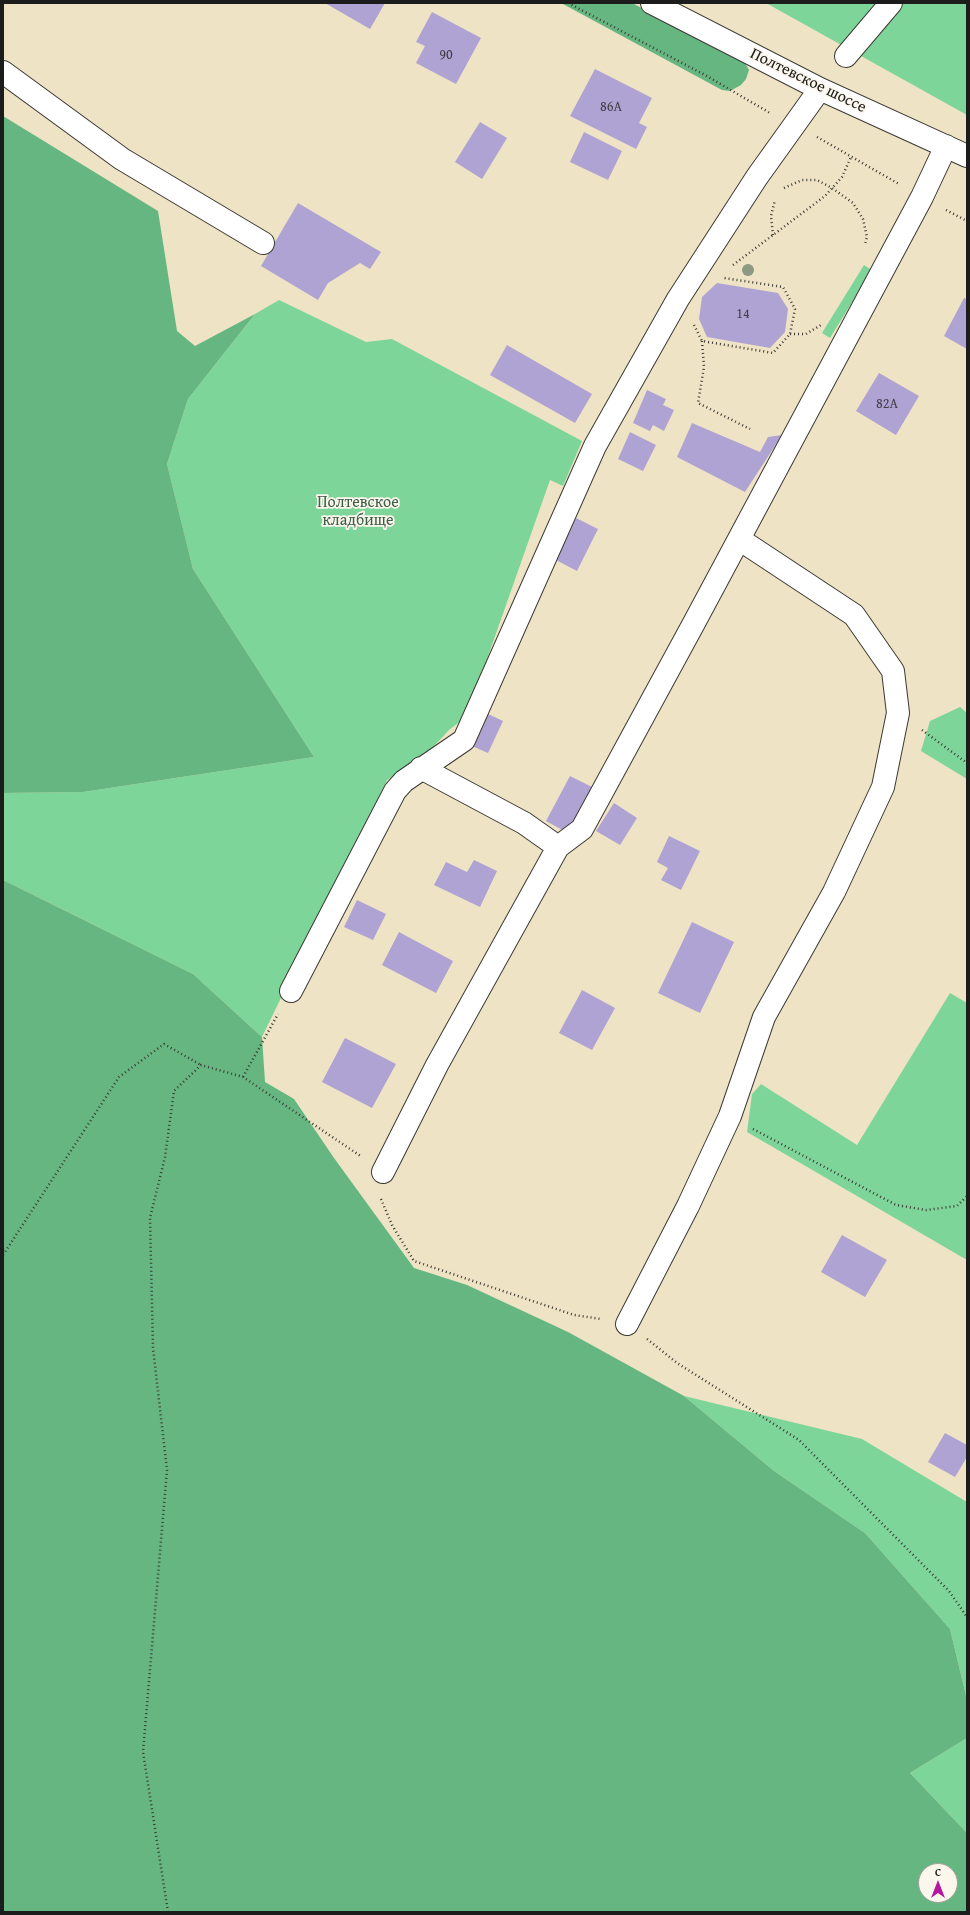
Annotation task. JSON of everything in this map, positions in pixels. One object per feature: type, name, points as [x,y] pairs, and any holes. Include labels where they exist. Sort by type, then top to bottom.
[{"type":"street","name":"Полтевское шоссе","points":[[652,3],[820,89],[967,156]]},
{"type":"street","points":[[846,56],[891,3]]},
{"type":"street","points":[[3,72],[122,158],[263,242]]},
{"type":"street","points":[[291,991],[395,791],[404,781],[421,768],[464,740],[595,446],[678,299],[756,177],[820,89]]},
{"type":"street","points":[[383,1172],[437,1065],[558,847],[582,829],[922,197],[946,146]]},
{"type":"street","points":[[627,1324],[688,1206],[730,1116],[764,1017],[834,892],[883,787],[898,713],[893,670],[854,615],[739,539]]},
{"type":"street","points":[[421,768],[524,823],[558,847]]},
{"type":"path","points":[[568,3],[706,75],[792,126],[967,221]]},
{"type":"path","points":[[730,267],[832,188],[842,177],[851,157]]},
{"type":"path","points":[[780,193],[785,186],[802,180],[817,180],[832,188],[852,203],[863,219],[867,237],[864,252]]},
{"type":"path","points":[[773,235],[771,216],[775,199]]},
{"type":"path","points":[[702,341],[773,353],[790,334],[795,309],[783,287],[718,276]]},
{"type":"path","points":[[692,320],[702,341],[704,367],[698,403],[750,429]]},
{"type":"path","points":[[790,334],[806,334],[820,327],[824,320]]},
{"type":"path","points":[[898,713],[967,763]]},
{"type":"path","points":[[243,1077],[291,991]]},
{"type":"path","points":[[3,1254],[119,1077],[164,1044],[201,1065],[243,1077],[383,1172],[380,1196],[392,1225],[414,1261],[574,1315],[627,1324],[677,1363],[799,1440],[948,1591],[967,1617]]},
{"type":"path","points":[[168,1912],[143,1752],[167,1470],[153,1348],[150,1218],[165,1158],[174,1091],[201,1065]]},
{"type":"path","points":[[730,1116],[896,1205],[926,1210],[957,1206],[967,1196]]},
{"type":"green space","points":[[561,3],[632,3],[744,61],[749,70],[746,79],[741,85],[730,91],[722,90]]},
{"type":"green space","points":[[766,3],[967,3],[967,115]]},
{"type":"green space","points":[[3,116],[158,211],[177,331],[195,346],[255,314],[188,399],[167,464],[193,569],[314,757],[83,792],[3,793]]},
{"type":"green space","points":[[864,265],[872,270],[830,338],[822,333]]},
{"type":"green space","name":"Полтевское кладбище","points":[[279,300],[366,342],[392,339],[582,441],[563,486],[550,480],[467,716],[449,730],[424,757],[387,780],[262,1037],[193,974],[3,880],[3,793],[83,792],[314,757],[193,569],[167,464],[188,399],[255,314]]},
{"type":"green space","points":[[960,707],[967,713],[967,779],[921,751],[930,721]]},
{"type":"green space","points":[[3,880],[193,974],[262,1037],[265,1082],[294,1099],[334,1158],[414,1268],[467,1285],[568,1332],[684,1396],[774,1471],[865,1533],[950,1629],[967,1700],[967,1738],[910,1773],[967,1833],[967,1912],[3,1912]]},
{"type":"green space","points":[[950,993],[967,1003],[967,1260],[747,1132],[752,1094],[761,1084],[857,1145]]},
{"type":"green space","points":[[684,1396],[862,1439],[967,1502],[967,1700],[950,1629],[865,1533],[774,1471]]},
{"type":"green space","points":[[967,1738],[967,1833],[910,1773]]},
{"type":"building","points":[[325,3],[385,3],[370,29]]},
{"type":"building","points":[[432,12],[481,38],[456,84],[416,63],[425,46],[416,42]]},
{"type":"building","points":[[595,69],[652,98],[639,123],[647,127],[636,149],[570,116]]},
{"type":"building","points":[[480,122],[507,138],[482,179],[455,162]]},
{"type":"building","points":[[584,132],[622,151],[608,180],[570,162]]},
{"type":"building","points":[[298,203],[381,252],[370,269],[360,263],[328,283],[318,300],[261,266]]},
{"type":"building","points":[[717,283],[778,293],[788,309],[785,332],[770,348],[707,337],[699,319],[702,297]]},
{"type":"building","points":[[964,298],[967,299],[967,349],[944,336]]},
{"type":"building","points":[[507,345],[592,394],[575,423],[490,375]]},
{"type":"building","points":[[879,373],[919,396],[896,435],[856,411]]},
{"type":"building","points":[[647,390],[666,399],[663,405],[674,410],[664,431],[653,425],[650,431],[633,423]]},
{"type":"building","points":[[692,423],[760,452],[768,437],[782,435],[745,492],[677,457]]},
{"type":"building","points":[[630,432],[656,445],[643,471],[618,459]]},
{"type":"building","points":[[576,518],[598,529],[577,571],[556,560]]},
{"type":"building","points":[[488,714],[503,721],[488,753],[472,746]]},
{"type":"building","points":[[570,776],[592,787],[568,833],[546,821]]},
{"type":"building","points":[[614,803],[637,818],[620,845],[596,831]]},
{"type":"building","points":[[669,836],[700,851],[681,890],[661,880],[668,868],[657,862]]},
{"type":"building","points":[[474,860],[497,871],[480,907],[434,885],[446,862],[467,872]]},
{"type":"building","points":[[357,900],[386,914],[373,940],[344,927]]},
{"type":"building","points":[[692,922],[734,942],[700,1013],[658,993]]},
{"type":"building","points":[[399,932],[453,961],[436,993],[382,965]]},
{"type":"building","points":[[582,990],[615,1008],[592,1050],[559,1033]]},
{"type":"building","points":[[345,1038],[396,1064],[372,1108],[322,1082]]},
{"type":"building","points":[[842,1235],[887,1260],[865,1297],[821,1272]]},
{"type":"building","points":[[945,1433],[967,1445],[967,1457],[955,1477],[928,1462]]}]
